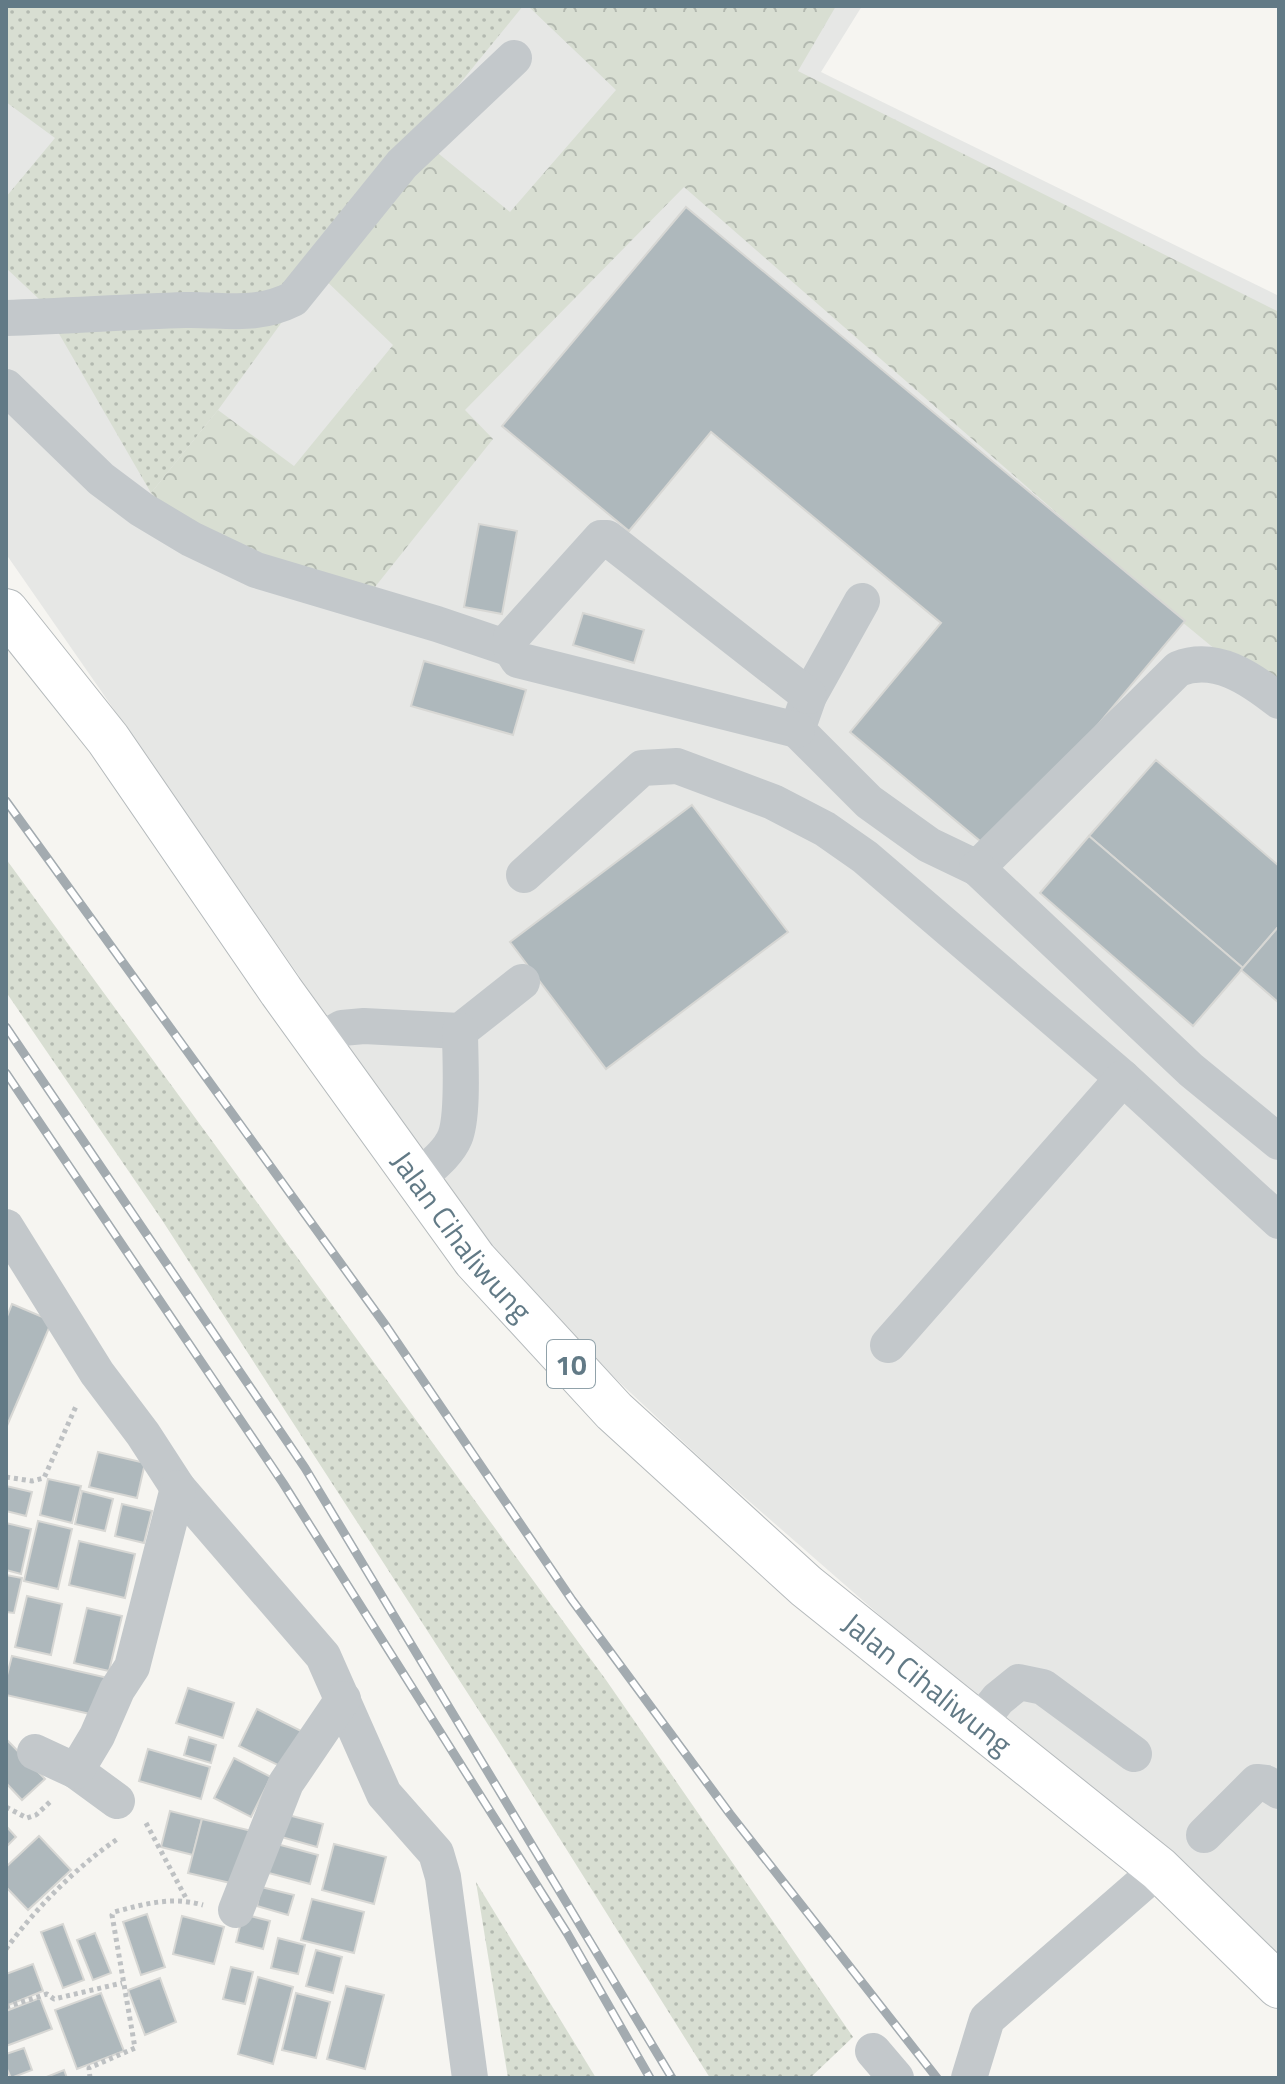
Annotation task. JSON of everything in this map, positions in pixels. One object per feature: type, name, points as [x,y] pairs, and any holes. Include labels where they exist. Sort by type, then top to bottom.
[{"type":"highway","name":"Jalan Cihaliwung","points":[[6,611],[108,739],[281,991],[475,1260],[614,1411],[806,1586],[1159,1869],[1279,1986]]},
{"type":"street","points":[[6,318],[190,310],[252,312],[273,309],[293,299],[402,164],[514,58]]},
{"type":"street","points":[[6,387],[101,479],[141,509],[191,539],[256,570],[511,649]]},
{"type":"street","points":[[809,696],[607,538],[601,538],[511,638],[511,649],[518,660],[797,730],[869,802],[929,845],[977,868],[1191,1070],[1279,1142]]},
{"type":"street","points":[[797,730],[809,696],[862,601]]},
{"type":"street","points":[[977,868],[1178,669],[1193,663],[1224,668],[1252,679],[1279,701]]},
{"type":"street","points":[[524,875],[642,768],[677,766],[773,802],[835,836],[865,857],[1123,1078],[1279,1221]]},
{"type":"street","points":[[319,1041],[342,1028],[364,1026],[460,1031],[522,982]]},
{"type":"street","points":[[417,1179],[445,1152],[455,1136],[460,1031]]},
{"type":"street","points":[[1173,1124],[1191,1070]]},
{"type":"street","points":[[888,1345],[1123,1078]]},
{"type":"street","points":[[6,1227],[97,1373],[143,1434],[178,1488],[323,1656],[384,1794],[436,1853],[443,1877],[470,2078]]},
{"type":"street","points":[[76,1771],[132,1667],[178,1488]]},
{"type":"street","points":[[978,1724],[998,1699],[1019,1682],[1043,1687],[1134,1754]]},
{"type":"street","points":[[236,1910],[286,1783],[343,1699]]},
{"type":"street","points":[[35,1752],[76,1771],[130,1821]]},
{"type":"street","points":[[1204,1835],[1257,1782],[1266,1783],[1279,1791]]},
{"type":"street","points":[[969,2078],[987,2019],[1159,1869]]},
{"type":"path","points":[[6,1477],[32,1481],[44,1478],[70,1416],[97,1373]]},
{"type":"path","points":[[6,1807],[22,1817],[36,1815],[63,1790],[76,1771]]},
{"type":"path","points":[[6,1949],[32,1917],[130,1821],[187,1900]]},
{"type":"path","points":[[90,2078],[89,2068],[135,2048],[122,1983],[114,1912],[167,1899],[236,1910]]},
{"type":"path","points":[[6,2007],[47,1994],[54,1999],[122,1983]]},
{"type":"shaded area","points":[[6,6],[862,6],[821,72],[1279,296],[1279,1964],[710,1467],[510,1280],[6,554]]},
{"type":"green space","points":[[6,6],[523,6],[417,136],[218,410],[151,493],[39,299],[6,268],[6,197],[55,138],[6,102]]},
{"type":"green space","points":[[528,6],[836,6],[798,71],[1279,312],[1279,702],[1170,612],[684,187],[465,410],[493,439],[367,597],[190,542],[151,493],[218,410],[294,466],[393,345],[317,272],[417,136],[510,212],[616,90]]},
{"type":"green space","points":[[6,859],[606,1680],[853,2037],[810,2078],[710,2078],[496,1737],[162,1220],[6,992]]},
{"type":"green space","points":[[476,1882],[596,2078],[508,2078]]},
{"type":"building","points":[[686,207],[1185,621],[992,851],[850,732],[941,623],[711,432],[629,531],[502,426]]},
{"type":"building","points":[[479,524],[517,531],[502,614],[464,607]]},
{"type":"building","points":[[583,613],[644,630],[634,663],[573,645]]},
{"type":"building","points":[[424,661],[526,690],[513,735],[411,706]]},
{"type":"building","points":[[1156,760],[1279,866],[1279,926],[1243,968],[1089,836]]},
{"type":"building","points":[[692,805],[788,932],[606,1069],[510,942]]},
{"type":"building","points":[[1089,836],[1243,968],[1193,1026],[1040,893]]},
{"type":"building","points":[[1279,926],[1279,1003],[1241,970]]},
{"type":"building","points":[[12,1304],[52,1321],[6,1428],[6,1319]]},
{"type":"building","points":[[98,1452],[145,1463],[137,1498],[89,1487]]},
{"type":"building","points":[[48,1479],[81,1486],[72,1523],[40,1515]]},
{"type":"building","points":[[6,1486],[32,1492],[26,1516],[6,1511]]},
{"type":"building","points":[[82,1491],[113,1499],[105,1531],[75,1524]]},
{"type":"building","points":[[122,1504],[152,1511],[144,1543],[115,1536]]},
{"type":"building","points":[[38,1521],[72,1529],[58,1589],[24,1581]]},
{"type":"building","points":[[6,1523],[31,1529],[21,1574],[6,1570]]},
{"type":"building","points":[[79,1541],[135,1554],[125,1598],[69,1585]]},
{"type":"building","points":[[6,1575],[22,1578],[14,1613],[6,1612]]},
{"type":"building","points":[[27,1596],[62,1604],[51,1655],[15,1647]]},
{"type":"building","points":[[87,1608],[122,1616],[109,1671],[74,1663]]},
{"type":"building","points":[[12,1656],[108,1678],[99,1716],[6,1695],[6,1679]]},
{"type":"building","points":[[188,1688],[234,1703],[223,1738],[176,1723]]},
{"type":"building","points":[[257,1709],[307,1734],[288,1770],[239,1746]]},
{"type":"building","points":[[189,1737],[216,1745],[211,1763],[184,1755]]},
{"type":"building","points":[[6,1739],[45,1779],[22,1800],[6,1783]]},
{"type":"building","points":[[148,1749],[210,1767],[201,1799],[139,1781]]},
{"type":"building","points":[[234,1758],[271,1777],[251,1817],[214,1798]]},
{"type":"building","points":[[170,1811],[202,1819],[193,1855],[161,1847]]},
{"type":"building","points":[[284,1814],[323,1824],[317,1847],[278,1836]]},
{"type":"building","points":[[202,1819],[256,1832],[243,1886],[188,1873]]},
{"type":"building","points":[[6,1826],[16,1837],[6,1847]]},
{"type":"building","points":[[39,1836],[71,1870],[28,1910],[6,1887],[6,1867]]},
{"type":"building","points":[[273,1843],[318,1855],[310,1884],[265,1872]]},
{"type":"building","points":[[334,1844],[386,1857],[374,1904],[322,1890]]},
{"type":"building","points":[[261,1887],[294,1895],[288,1915],[257,1906]]},
{"type":"building","points":[[312,1899],[364,1912],[354,1953],[301,1940]]},
{"type":"building","points":[[147,1914],[165,1967],[141,1975],[123,1922]]},
{"type":"building","points":[[243,1914],[270,1921],[263,1949],[236,1942]]},
{"type":"building","points":[[182,1916],[224,1927],[214,1964],[173,1954]]},
{"type":"building","points":[[63,1924],[84,1980],[63,1988],[41,1932]]},
{"type":"building","points":[[95,1933],[111,1973],[93,1980],[77,1940]]},
{"type":"building","points":[[278,1938],[305,1945],[298,1974],[271,1968]]},
{"type":"building","points":[[316,1950],[342,1957],[333,1993],[306,1986]]},
{"type":"building","points":[[33,1964],[43,1991],[6,2006],[6,1974]]},
{"type":"building","points":[[231,1967],[253,1972],[245,2004],[223,1999]]},
{"type":"building","points":[[258,1977],[293,1987],[273,2064],[238,2054]]},
{"type":"building","points":[[160,1978],[176,2022],[145,2035],[128,1990]]},
{"type":"building","points":[[346,1986],[384,1995],[365,2069],[327,2059]]},
{"type":"building","points":[[101,1993],[124,2051],[77,2069],[55,2010]]},
{"type":"building","points":[[296,1993],[330,2002],[316,2058],[282,2050]]},
{"type":"building","points":[[40,1998],[52,2029],[6,2046],[6,2011]]},
{"type":"building","points":[[24,2048],[32,2070],[11,2078],[6,2067],[6,2054]]},
{"type":"building","points":[[64,2070],[67,2078],[44,2078]]},
{"type":"railway","points":[[6,801],[386,1326],[572,1600],[730,1814],[937,2078]]},
{"type":"railway","points":[[6,1027],[305,1468],[672,2078]]},
{"type":"railway","points":[[6,1073],[283,1483],[567,1933],[650,2078]]}]
